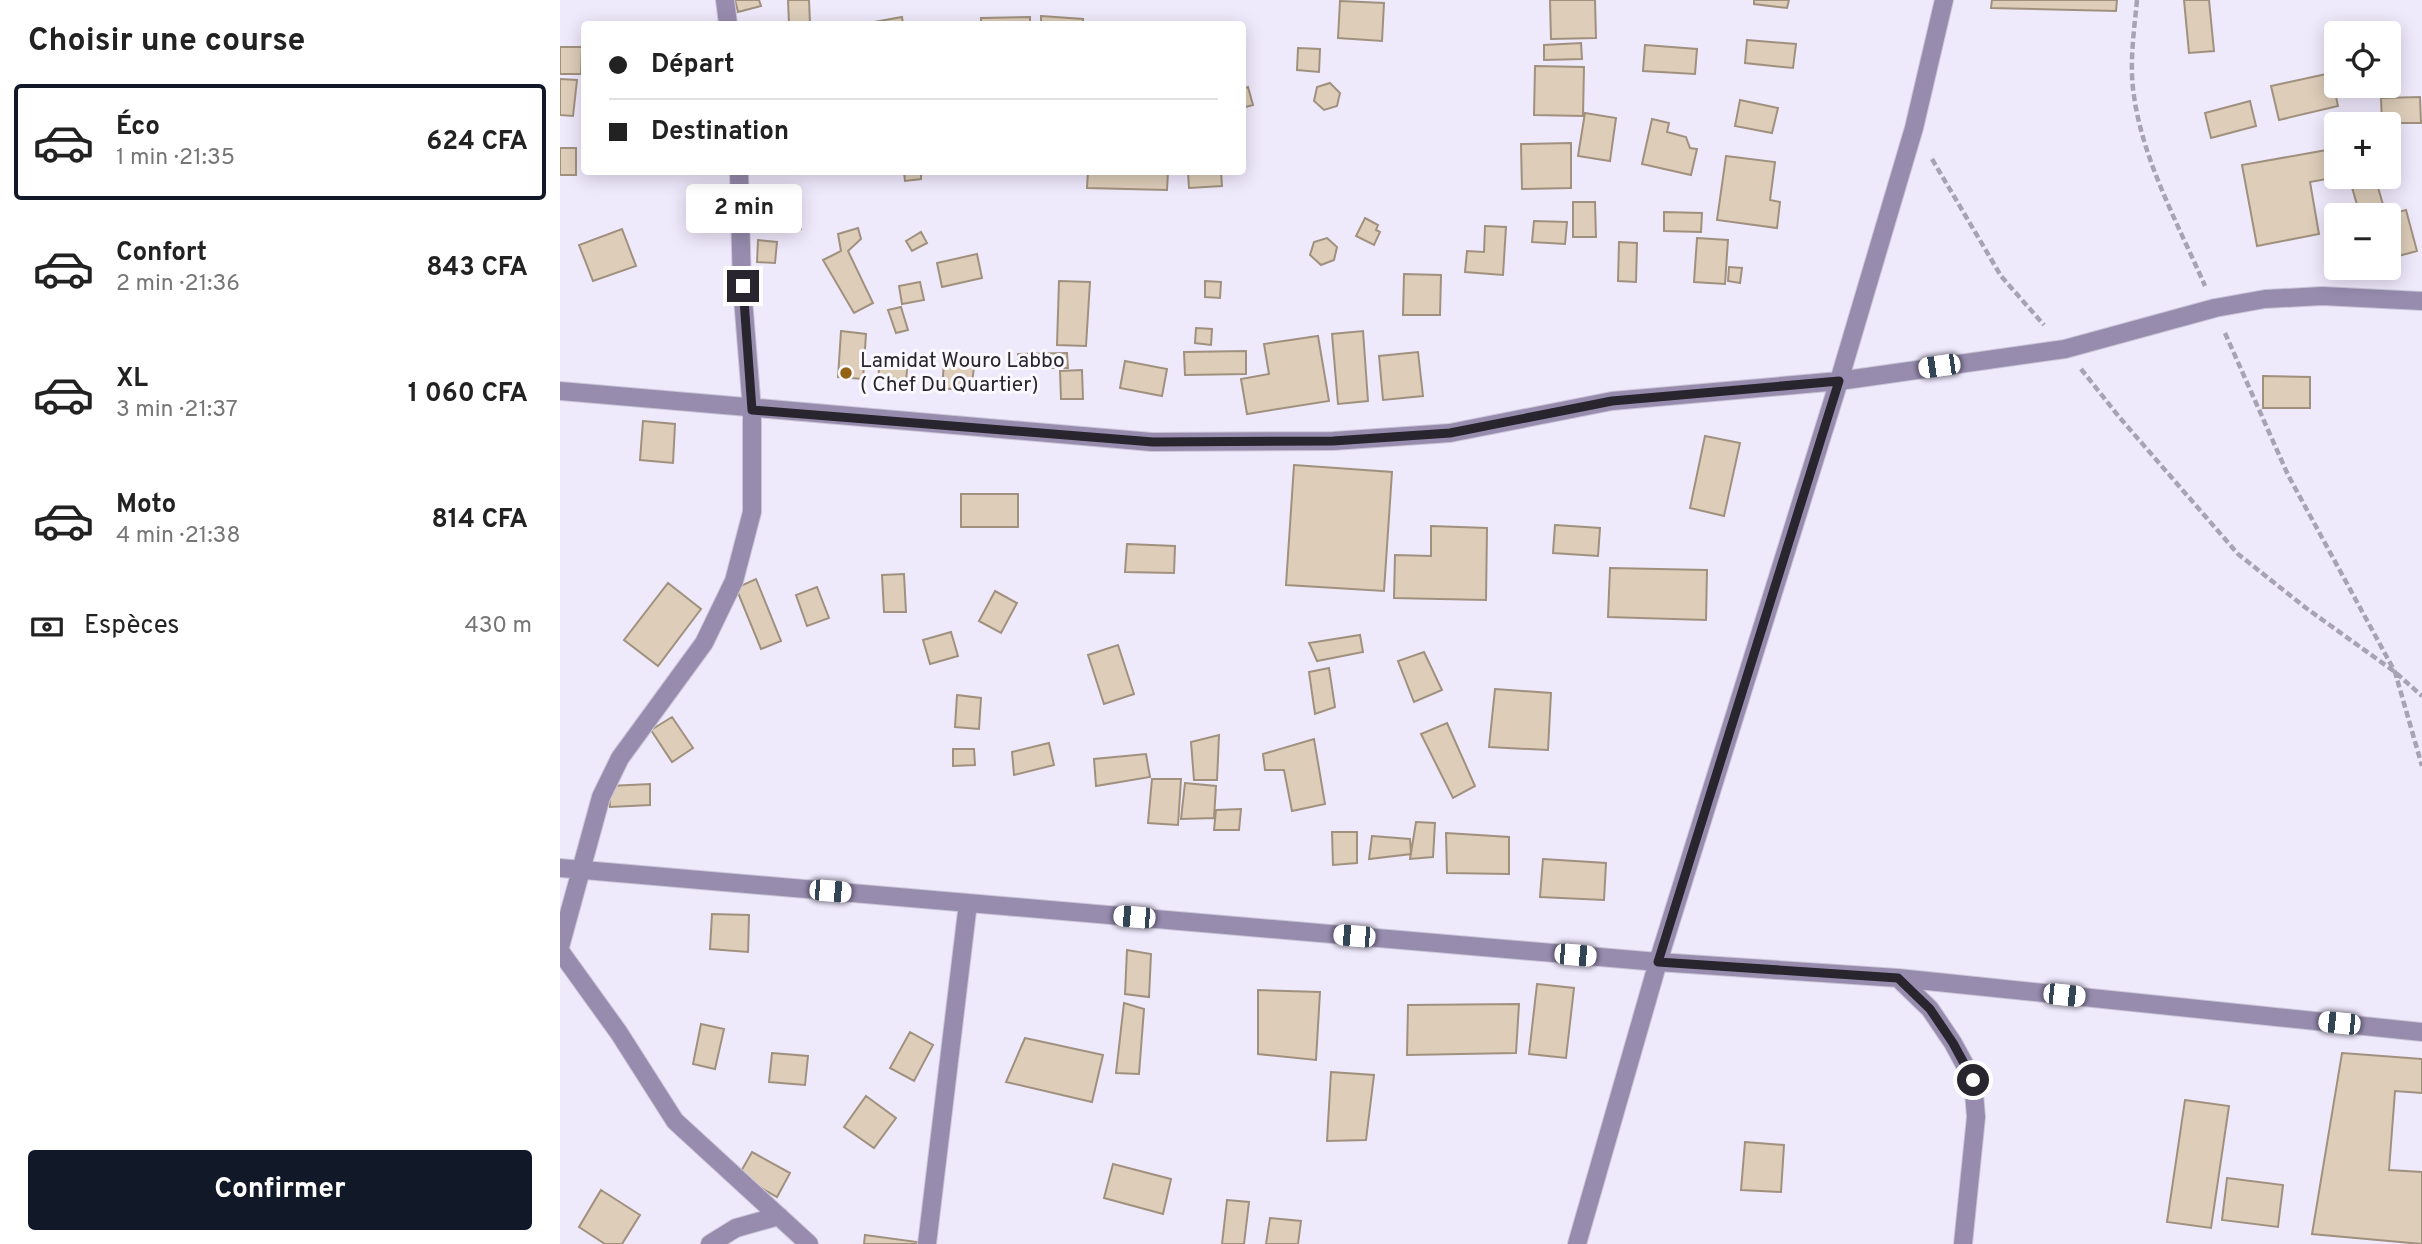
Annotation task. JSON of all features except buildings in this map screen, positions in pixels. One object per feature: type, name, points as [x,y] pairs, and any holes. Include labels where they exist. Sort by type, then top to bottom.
[{"type":"street","points":[[725,0],[728,21]]},
{"type":"street","points":[[1577,1244],[1658,962],[1839,381],[1914,128],[1944,0]]},
{"type":"street","points":[[739,175],[743,286],[752,410],[752,512],[734,581],[704,643],[620,758],[601,797],[560,949],[619,1033],[675,1121],[809,1244]]},
{"type":"street","points":[[560,391],[752,410],[1153,442],[1333,441],[1450,433],[1612,401],[1839,381],[2064,349],[2215,308],[2265,299],[2322,296],[2422,301]]},
{"type":"street","points":[[560,868],[1658,962],[1898,978],[2422,1032]]},
{"type":"street","points":[[927,1244],[968,903]]},
{"type":"street","points":[[1898,978],[1930,1009],[1973,1080],[1976,1117],[1963,1244]]},
{"type":"street","points":[[710,1244],[736,1228],[779,1216]]},
{"type":"path","points":[[2137,0],[2132,48],[2133,95],[2144,145],[2239,368],[2288,475],[2395,672],[2422,766]]},
{"type":"path","points":[[1914,128],[2001,276],[2238,554],[2306,608],[2395,672],[2422,696]]},
{"type":"place","name":"Lamidat Wouro Labbo ( Chef Du Quartier)","points":[[846,373]]},
{"type":"route","points":[[743,286],[752,410],[1153,442],[1333,441],[1450,433],[1612,401],[1839,381],[1658,962],[1898,978],[1930,1009],[1973,1080]]}]
